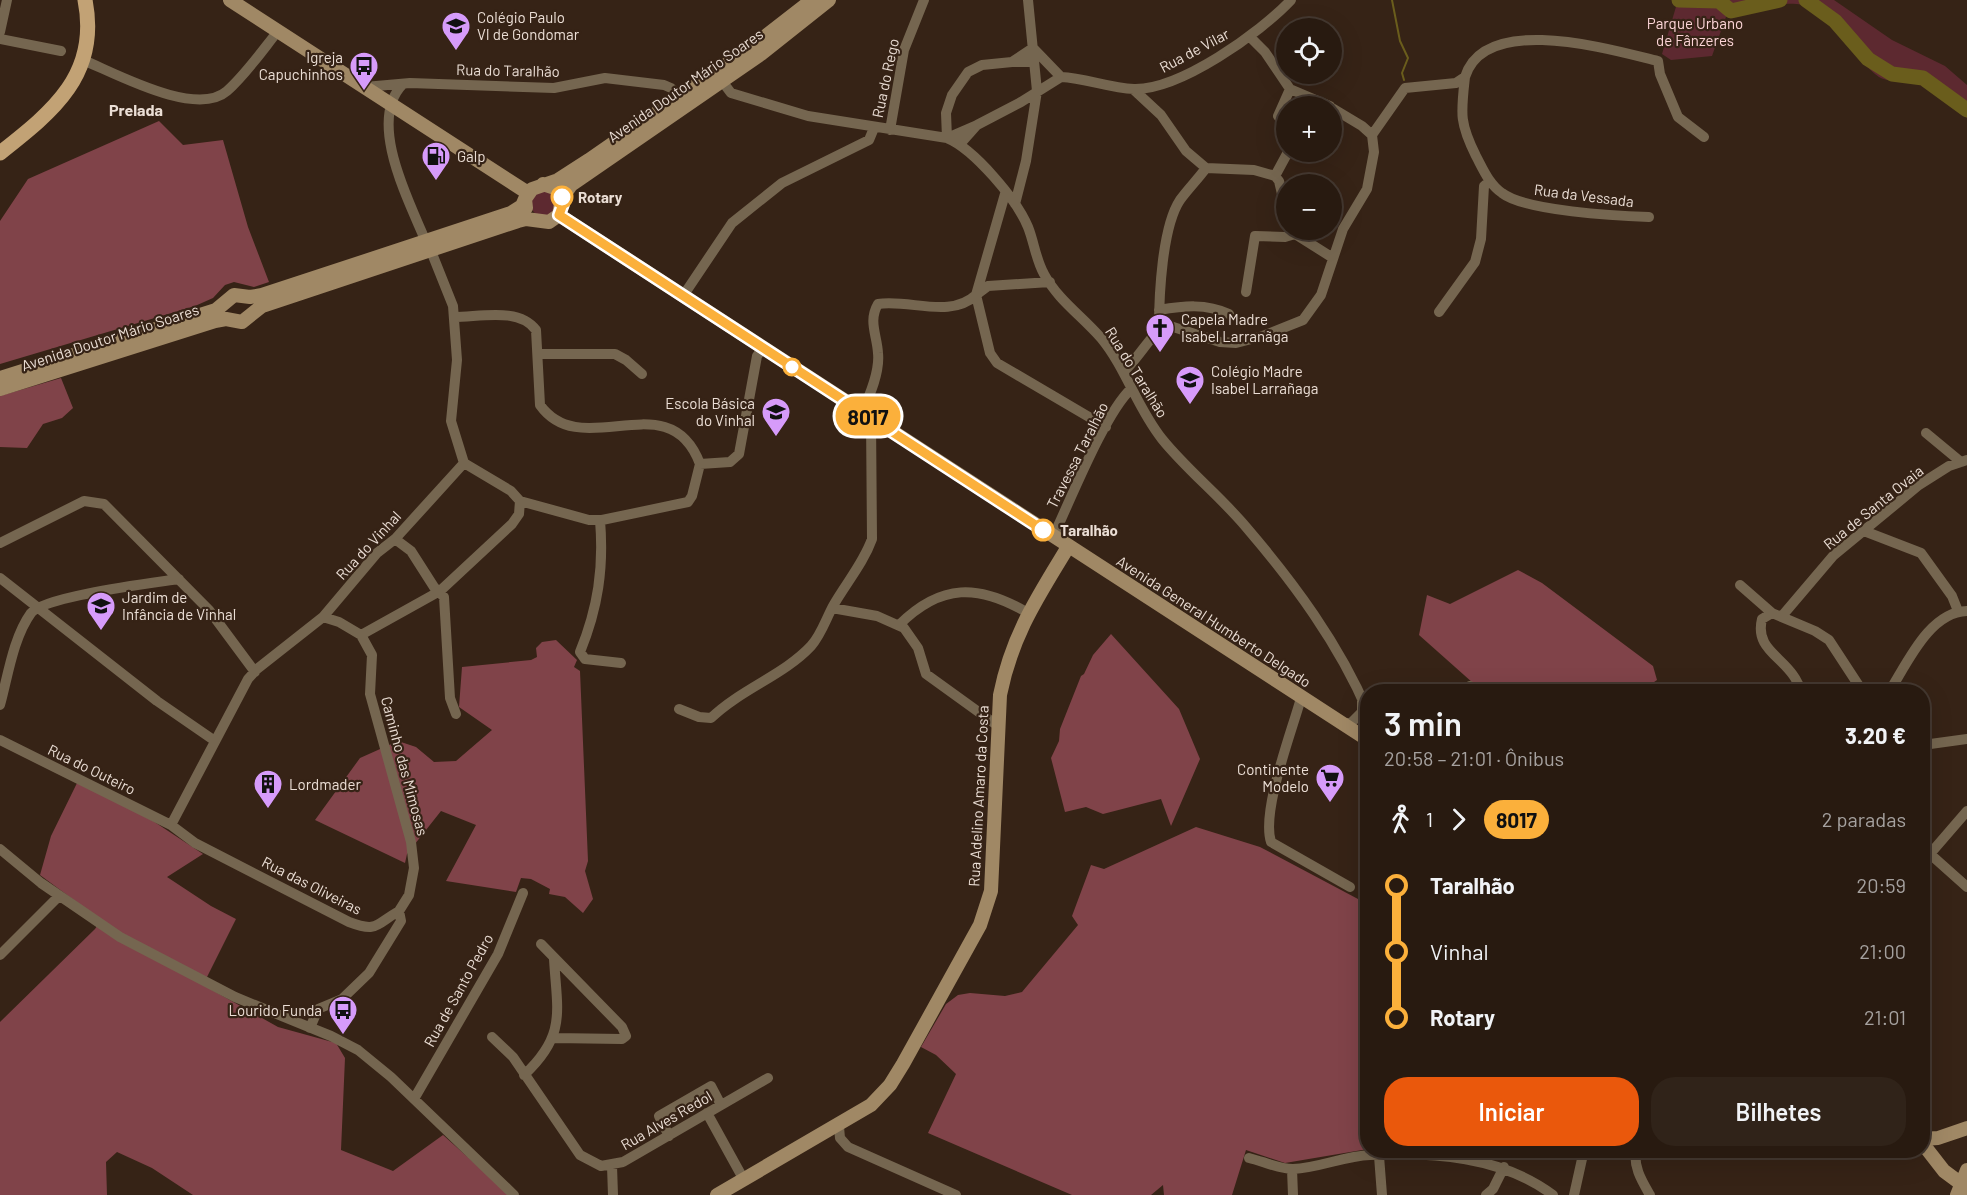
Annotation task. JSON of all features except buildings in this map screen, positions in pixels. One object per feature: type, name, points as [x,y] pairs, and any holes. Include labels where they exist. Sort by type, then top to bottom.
[{"type":"main road","points":[[0,153],[56,107],[76,78],[83,60],[88,26],[84,0]]},
{"type":"street","points":[[0,32],[7,0]]},
{"type":"street","points":[[230,0],[365,87],[526,196]]},
{"type":"street","name":"Avenida Doutor Mário Soares","points":[[543,184],[558,180],[679,98],[768,35],[812,0]]},
{"type":"street","name":"Avenida Doutor Mário Soares","points":[[562,198],[571,185],[722,81],[829,0]]},
{"type":"street","name":"Rua do Rego","points":[[890,130],[904,50],[924,0]]},
{"type":"street","points":[[1015,204],[1026,161],[1037,91],[1028,0]]},
{"type":"street","name":"Rua de Vilar","points":[[1061,77],[1133,88],[1177,79],[1250,37],[1291,0]]},
{"type":"street","points":[[83,60],[174,96],[209,99],[227,91],[278,31]]},
{"type":"street","points":[[1250,37],[1265,52],[1290,89],[1306,96]]},
{"type":"street","points":[[0,39],[61,51]]},
{"type":"street","points":[[1372,135],[1405,88],[1456,83],[1466,77],[1473,60],[1492,48],[1551,39],[1586,43],[1658,61],[1660,74],[1678,117],[1704,137]]},
{"type":"street","points":[[1012,62],[1033,48]]},
{"type":"street","points":[[1033,48],[1061,77],[977,125],[947,138],[946,113],[952,95],[968,72],[982,65],[1034,62]]},
{"type":"street","name":"Rua da Vessada","points":[[1466,77],[1461,111],[1462,128],[1490,181],[1506,196],[1529,205],[1609,216],[1649,217]]},
{"type":"street","name":"Rua do Taralhão","points":[[365,87],[403,84],[554,88],[612,79],[664,85],[671,88],[679,98]]},
{"type":"street","name":"Rua do Taralhão","points":[[722,81],[731,93],[808,116],[947,138],[961,143],[1015,204],[1027,226],[1043,273],[1063,300],[1101,339],[1162,440],[1246,527],[1326,631],[1352,673],[1360,693]]},
{"type":"street","points":[[403,84],[394,95],[390,149],[449,294],[454,317],[457,360],[451,421],[464,463],[511,491],[520,501],[541,508],[600,520],[687,502],[692,496],[700,464],[695,450],[686,437],[666,426],[576,428],[561,425],[546,414],[540,405],[536,330],[520,316],[454,317]]},
{"type":"street","points":[[1133,88],[1161,115],[1185,151],[1206,168],[1254,170],[1275,176],[1283,162]]},
{"type":"street","points":[[1287,96],[1290,89]]},
{"type":"street","points":[[1159,328],[1172,325],[1220,342],[1236,343],[1263,336],[1303,320],[1321,295],[1343,229],[1367,189],[1374,152],[1372,135],[1342,114]]},
{"type":"street","points":[[961,143],[977,125]]},
{"type":"street","points":[[683,296],[732,224],[782,183],[869,140],[874,128]]},
{"type":"street","points":[[1123,372],[1133,365],[1159,328],[1159,287],[1172,222],[1180,201],[1206,168]]},
{"type":"street","points":[[1439,312],[1475,262],[1480,239],[1485,186],[1490,181]]},
{"type":"street","points":[[543,184],[555,188],[562,198],[559,215],[549,222],[536,221],[526,212],[526,196],[543,184]]},
{"type":"street","points":[[1005,194],[975,295],[990,353],[997,363],[1106,427]]},
{"type":"street","name":"Avenida Doutor Mário Soares","points":[[0,389],[215,321],[242,322],[262,306],[429,247],[511,213],[522,206],[526,196]]},
{"type":"street","name":"Avenida General Humberto Delgado","points":[[559,215],[1360,735]]},
{"type":"street","name":"Avenida Doutor Mário Soares","points":[[0,378],[216,310],[234,295],[262,295],[518,221],[536,221]]},
{"type":"street","points":[[1246,292],[1255,236],[1276,237]]},
{"type":"street","points":[[1306,240],[1333,258]]},
{"type":"street","points":[[679,709],[699,717],[711,718],[729,700],[776,672],[811,646],[832,608],[866,556],[872,539],[866,415],[879,355],[873,326],[873,313],[879,304],[890,302],[950,307],[968,302],[988,286],[1050,282]]},
{"type":"street","points":[[243,296],[250,302],[250,316]]},
{"type":"street","points":[[225,303],[224,312],[229,320]]},
{"type":"street","points":[[1159,310],[1188,305],[1219,309],[1229,314]]},
{"type":"street","points":[[700,464],[730,462],[739,454],[758,356],[763,348]]},
{"type":"street","points":[[539,354],[615,354],[642,374]]},
{"type":"street","name":"Travessa Taralhão","points":[[1053,537],[1106,427],[1124,396],[1131,389]]},
{"type":"street","points":[[1926,433],[1964,461]]},
{"type":"street","name":"Rua de Santa Ovaia","points":[[1799,684],[1794,675],[1762,642],[1759,629],[1762,619],[1777,614],[1833,556],[1919,486],[1949,466],[1964,461]]},
{"type":"street","name":"Rua do Vinhal","points":[[171,825],[215,741],[255,672],[323,617],[377,553],[395,539],[464,463]]},
{"type":"street","points":[[0,543],[84,501],[104,504],[209,610],[255,672]]},
{"type":"street","points":[[323,617],[339,622],[361,635],[440,591],[512,524],[519,514],[520,501]]},
{"type":"street","points":[[600,520],[601,584],[593,619],[580,652],[585,659],[621,663]]},
{"type":"street","points":[[1864,531],[1921,554],[1962,611],[1935,625],[1894,684]]},
{"type":"street","points":[[395,539],[411,551],[434,587],[440,591],[447,611],[450,698],[456,714]]},
{"type":"street","name":"Rua Adelino Amaro da Costa","points":[[717,1195],[839,1126],[871,1105],[890,1085],[980,925],[991,891],[998,726],[1005,672],[1012,647],[1028,613],[1068,547]]},
{"type":"street","points":[[0,578],[157,701],[215,741]]},
{"type":"street","points":[[0,705],[21,632],[37,608],[61,599],[179,579]]},
{"type":"street","points":[[1740,585],[1777,614],[1829,640],[1858,684]]},
{"type":"street","points":[[899,626],[912,612],[935,599],[972,591],[994,595],[1028,613]]},
{"type":"street","points":[[832,608],[877,616],[903,628],[918,648],[926,674],[998,726]]},
{"type":"street","name":"Caminho das Mimosas","points":[[361,635],[372,655],[370,694],[411,842],[414,868],[409,895],[399,911]]},
{"type":"street","points":[[1301,698],[1273,797],[1267,830],[1271,842],[1350,887]]},
{"type":"street","points":[[1342,723],[1351,723],[1360,714]]},
{"type":"street","name":"Rua do Outeiro","points":[[0,740],[171,825]]},
{"type":"street","points":[[1930,744],[1967,740]]},
{"type":"street","points":[[1930,853],[1967,811]]},
{"type":"street","name":"Rua das Oliveiras","points":[[171,825],[195,843],[349,922],[366,928],[381,926],[399,911]]},
{"type":"street","points":[[0,849],[59,896],[120,938],[198,979],[358,1050],[414,1099],[514,1195]]},
{"type":"street","points":[[1930,861],[1967,887]]},
{"type":"street","name":"Rua de Santo Pedro","points":[[414,1099],[498,954],[523,893]]},
{"type":"street","points":[[0,955],[59,896]]},
{"type":"street","points":[[310,1028],[318,1009],[342,999],[369,973],[401,921],[399,911]]},
{"type":"street","points":[[541,944],[622,1027],[626,1035],[622,1039],[611,1040],[554,1038]]},
{"type":"street","points":[[524,1075],[554,1038],[558,1019],[554,959]]},
{"type":"street","name":"Rua Alves Redol","points":[[492,1037],[513,1057],[580,1155],[593,1163],[612,1166],[669,1136],[768,1078]]},
{"type":"street","points":[[669,1136],[658,1116],[711,1086],[721,1105]]},
{"type":"street","points":[[707,1113],[744,1180]]},
{"type":"street","points":[[839,1126],[840,1138],[848,1147],[956,1195]]},
{"type":"street","points":[[1930,1139],[1967,1128]]},
{"type":"street","points":[[1933,1155],[1933,1145],[1938,1138]]},
{"type":"street","points":[[1930,1152],[1944,1171],[1952,1195]]},
{"type":"street","points":[[1249,1158],[1292,1169],[1365,1158]]},
{"type":"street","points":[[1378,1158],[1382,1195]]},
{"type":"street","points":[[1456,1158],[1504,1167],[1533,1180],[1553,1195]]},
{"type":"street","points":[[1574,1195],[1582,1158]]},
{"type":"street","points":[[1634,1158],[1639,1176],[1650,1195]]},
{"type":"street","points":[[612,1166],[613,1195]]},
{"type":"street","points":[[1486,1195],[1493,1189],[1504,1167]]},
{"type":"street","points":[[1292,1169],[1293,1195]]},
{"type":"street","points":[[1944,1171],[1963,1184]]},
{"type":"green space","name":"Parque Urbano de Fânzeres","points":[[1678,0],[1834,0],[1892,40],[1945,66],[1967,85],[1967,118],[1956,106],[1930,90],[1906,81],[1879,77],[1822,16],[1804,5],[1775,5],[1727,14],[1712,56],[1671,60],[1662,54]]},
{"type":"green space","points":[[544,191],[553,195],[557,204],[553,213],[544,217],[535,213],[531,204],[535,195]]},
{"type":"shaded area","points":[[159,121],[183,145],[223,140],[248,227],[269,282],[254,287],[234,282],[225,285],[213,298],[195,306],[0,364],[0,221],[28,179]]},
{"type":"shaded area","points":[[61,378],[73,408],[62,418],[43,424],[27,448],[0,447],[0,396]]},
{"type":"shaded area","points":[[1518,570],[1542,583],[1653,666],[1657,680],[1651,684],[1474,684],[1419,635],[1427,595],[1450,604]]},
{"type":"shaded area","points":[[1111,634],[1179,709],[1200,759],[1171,826],[1161,799],[1103,814],[1086,807],[1065,812],[1051,758],[1081,676],[1093,655]]},
{"type":"shaded area","points":[[556,640],[577,660],[574,667],[580,671],[588,861],[585,871],[593,899],[583,913],[565,897],[549,894],[550,889],[531,879],[521,878],[516,892],[446,881],[476,825],[441,811],[407,854],[405,863],[315,820],[360,758],[398,741],[416,747],[434,762],[456,761],[492,730],[459,707],[462,667],[531,660],[537,657],[536,648],[542,642]]},
{"type":"shaded area","points":[[78,781],[153,821],[203,854],[167,877],[211,906],[236,919],[207,977],[212,990],[278,1027],[336,1043],[345,1058],[341,1150],[393,1171],[443,1135],[510,1195],[193,1195],[152,1168],[117,1152],[106,1162],[107,1195],[0,1195],[0,1022],[95,929],[101,920],[40,875],[51,836]]},
{"type":"shaded area","points":[[1196,827],[1260,847],[1360,898],[1360,1150],[1285,1163],[1246,1150],[1232,1195],[1164,1195],[1163,1185],[1151,1195],[1072,1195],[928,1133],[956,1074],[936,1055],[921,1047],[946,1004],[958,995],[970,993],[1005,996],[1022,992],[1078,925],[1072,916],[1091,865],[1104,869]]},
{"type":"waterway","points":[[1392,0],[1400,41],[1408,58],[1402,73],[1404,80]]},
{"type":"waterway","points":[[1679,0],[1719,1],[1731,11],[1780,0]]},
{"type":"waterway","points":[[1806,0],[1835,21],[1868,59],[1892,74],[1923,78],[1967,110]]},
{"type":"bus line","name":"8017","points":[[562,197],[563,204],[559,215],[1043,530]]},
{"type":"place","name":"Colégio Paulo VI de Gondomar","points":[[456,52]]},
{"type":"place","name":"Igreja Capuchinhos","points":[[364,92]]},
{"type":"place","name":"Galp","points":[[436,182]]},
{"type":"place","name":"Rotary","points":[[562,197]]},
{"type":"place","name":"Capela Madre Isabel Larranãga","points":[[1160,354]]},
{"type":"place","name":"Colégio Madre Isabel Larrañaga","points":[[1190,406]]},
{"type":"place","name":"Escola Básica do Vinhal","points":[[776,438]]},
{"type":"place","name":"Taralhão","points":[[1043,530]]},
{"type":"place","name":"Jardim de Infância de Vinhal","points":[[101,632]]},
{"type":"place","name":"Continente Modelo","points":[[1330,804]]},
{"type":"place","name":"Lordmader","points":[[268,810]]},
{"type":"place","name":"Lourido Funda","points":[[343,1036]]},
{"type":"district","name":"Prelada","points":[[136,109]]}]
